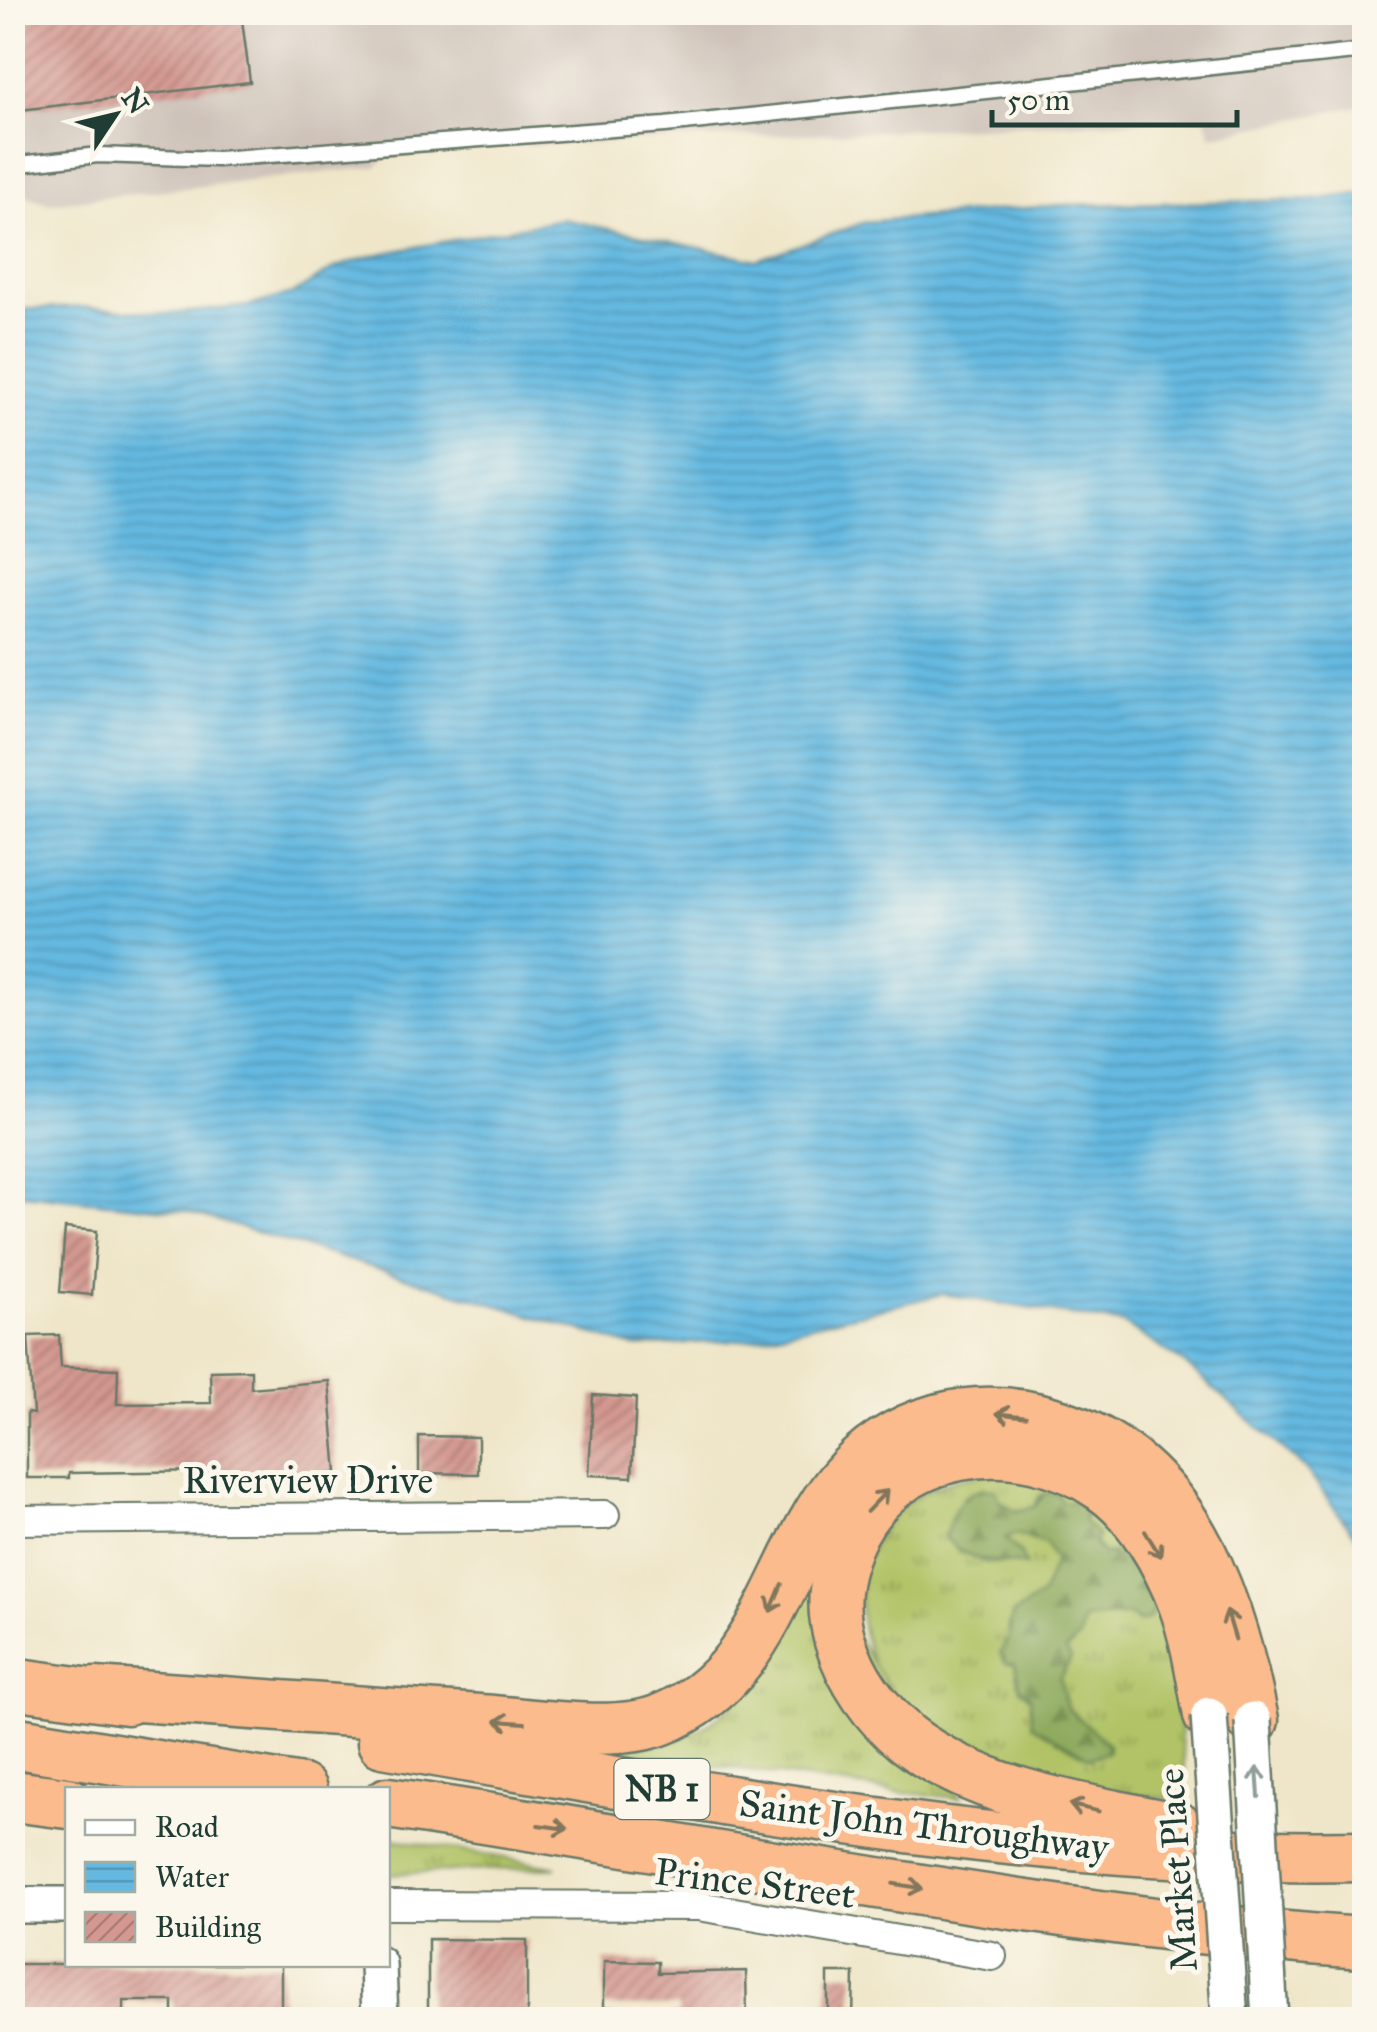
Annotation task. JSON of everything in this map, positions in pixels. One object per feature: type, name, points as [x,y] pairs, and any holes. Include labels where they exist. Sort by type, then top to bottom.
[{"type":"highway","points":[[96,1693],[562,1726],[656,1722],[721,1686],[768,1616],[790,1564],[838,1482],[875,1447],[912,1427],[942,1419],[1006,1412],[1055,1422],[1099,1440],[1144,1474],[1180,1515],[1230,1617],[1231,1717]]},
{"type":"highway","points":[[1231,1717],[1164,1561],[1141,1524],[1106,1488],[1074,1469],[1037,1456],[995,1449],[950,1455],[909,1473],[877,1498],[854,1530],[834,1578],[835,1624],[848,1669],[908,1739],[995,1783],[1076,1807],[1340,1857]]},
{"type":"highway","name":"Saint John Throughway","points":[[12,1683],[96,1693],[910,1830],[1078,1849],[1340,1857]]},
{"type":"highway","points":[[12,1742],[283,1787]]},
{"type":"highway","points":[[12,1796],[65,1802]]},
{"type":"highway","name":"Saint John Throughway","points":[[390,1803],[1243,1935],[1364,1943]]},
{"type":"highway","name":"Saint John Throughway","points":[[1091,1913],[1364,1917]]},
{"type":"street","name":"Riverview Drive","points":[[12,1520],[604,1515]]},
{"type":"street","name":"Market Place","points":[[1230,2020],[1231,1717]]},
{"type":"street","points":[[1231,1717],[1270,2020]]},
{"type":"street","points":[[12,1905],[65,1905]]},
{"type":"street","name":"Prince Street","points":[[390,1905],[699,1906],[992,1956]]},
{"type":"street","points":[[378,1967],[380,2020]]},
{"type":"lane","points":[[12,165],[98,155],[218,159],[665,125],[1364,51]]},
{"type":"shaded area","points":[[13,13],[1364,13],[1364,105],[1211,136],[1206,118],[499,146],[386,158],[376,167],[48,203],[13,191]]},
{"type":"green space","points":[[1001,1470],[1082,1498],[1107,1518],[1143,1567],[1155,1595],[1166,1624],[1191,1714],[1179,1713],[1187,1801],[1049,1781],[982,1761],[923,1728],[900,1706],[882,1680],[868,1651],[861,1621],[860,1590],[866,1560],[880,1532],[902,1507],[924,1492]],"holes":[[[984,1488],[1015,1511],[1034,1507],[1040,1495],[1068,1507],[1081,1518],[1104,1555],[1110,1553],[1128,1566],[1156,1598],[1139,1621],[1130,1615],[1082,1620],[1079,1637],[1066,1650],[1060,1678],[1067,1708],[1108,1744],[1107,1752],[1089,1758],[1062,1742],[1018,1683],[1015,1664],[1004,1645],[1009,1637],[1008,1624],[1042,1595],[1056,1561],[1045,1542],[1016,1534],[1004,1538],[1021,1554],[1014,1563],[987,1563],[959,1551],[949,1525],[964,1497]]]},
{"type":"green space","points":[[984,1488],[996,1490],[1000,1502],[1015,1511],[1034,1507],[1046,1492],[1058,1494],[1061,1502],[1077,1501],[1085,1510],[1084,1522],[1097,1534],[1095,1545],[1104,1555],[1115,1553],[1129,1566],[1142,1566],[1148,1580],[1143,1585],[1154,1601],[1148,1620],[1139,1622],[1129,1615],[1083,1620],[1080,1637],[1066,1650],[1071,1659],[1060,1678],[1067,1708],[1108,1744],[1107,1752],[1090,1758],[1032,1725],[1030,1696],[1020,1689],[1015,1664],[1006,1663],[1000,1653],[1009,1637],[1012,1615],[1042,1595],[1055,1561],[1046,1543],[1016,1534],[1005,1538],[1021,1554],[1025,1565],[982,1559],[953,1546],[945,1537],[953,1513],[968,1496]]},
{"type":"green space","points":[[810,1583],[824,1588],[961,1798],[893,1792],[602,1748],[663,1743],[697,1731],[719,1716],[756,1677]]},
{"type":"green space","points":[[390,1838],[557,1867],[390,1874]]},
{"type":"water","points":[[1364,194],[1364,1548],[1306,1469],[1184,1363],[1124,1324],[944,1294],[751,1339],[635,1347],[186,1211],[13,1193],[13,310],[82,307],[171,314],[248,306],[292,294],[337,267],[375,255],[562,219],[757,260],[866,222],[1061,205],[1312,200]]},
{"type":"building","points":[[12,12],[241,12],[250,82],[12,111]]},
{"type":"building","points":[[65,1228],[97,1231],[92,1295],[60,1292]]},
{"type":"building","points":[[59,1335],[61,1367],[118,1369],[117,1404],[211,1403],[210,1371],[251,1370],[251,1388],[329,1381],[337,1473],[212,1477],[212,1471],[69,1473],[69,1478],[27,1478],[27,1413],[33,1414],[28,1336]]},
{"type":"building","points":[[593,1395],[636,1398],[632,1477],[589,1475]]},
{"type":"building","points":[[419,1436],[478,1437],[478,1474],[419,1473]]},
{"type":"building","points":[[428,1939],[527,1940],[527,2020],[428,2020]]},
{"type":"building","points":[[604,1961],[658,1962],[658,1973],[746,1971],[747,2020],[679,2020],[678,2007],[604,2007]]},
{"type":"building","points":[[12,1964],[281,1967],[281,2020],[173,2020],[173,2001],[124,2001],[124,2020],[12,2020]]},
{"type":"building","points":[[828,1973],[854,1973],[853,2020],[828,2020]]}]
